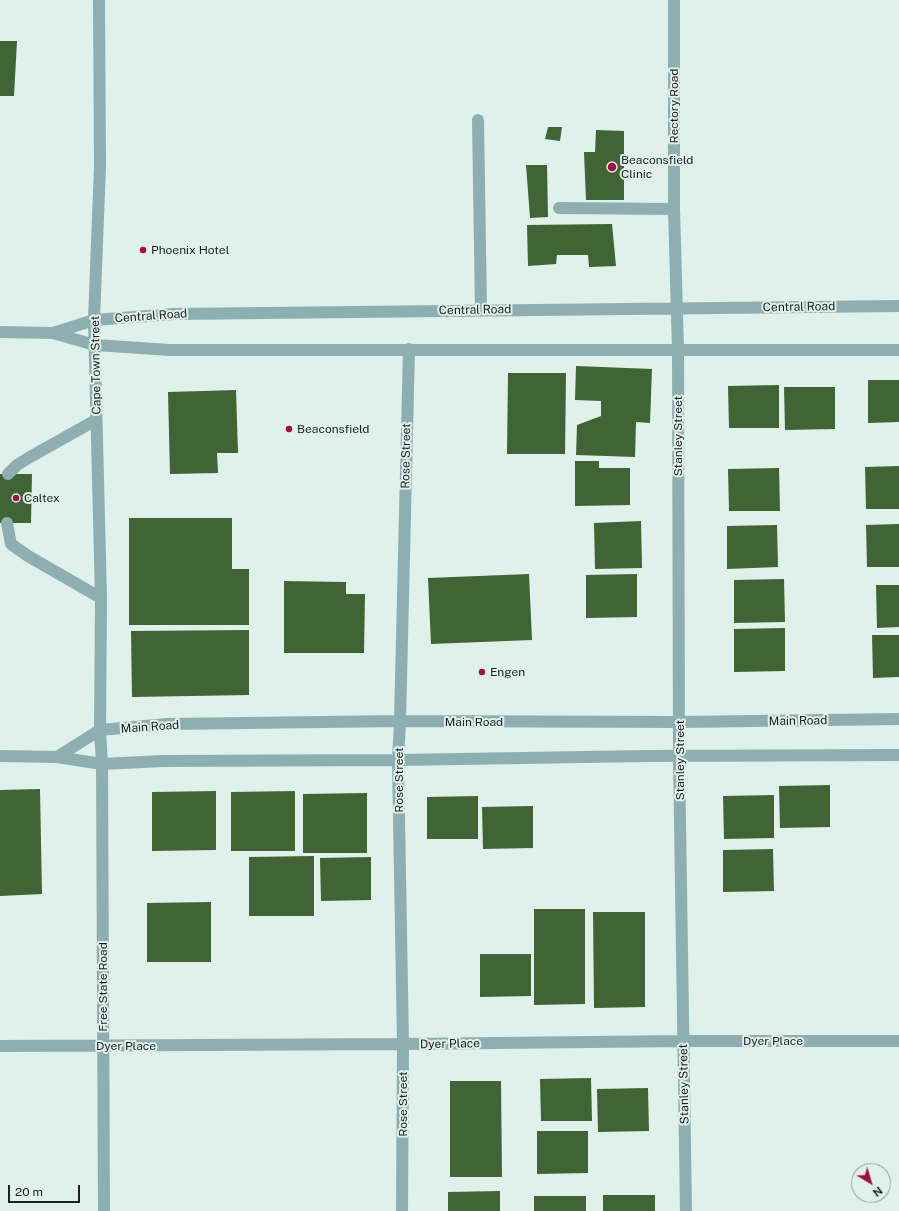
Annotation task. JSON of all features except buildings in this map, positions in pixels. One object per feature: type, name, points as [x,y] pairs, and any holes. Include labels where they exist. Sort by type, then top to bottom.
[{"type":"street","name":"Cape Town Street","points":[[99,0],[100,166],[94,320],[101,598],[100,730]]},
{"type":"street","name":"Rectory Road","points":[[674,0],[674,209],[677,308]]},
{"type":"street","points":[[478,120],[481,310]]},
{"type":"street","points":[[559,208],[674,209]]},
{"type":"street","name":"Central Road","points":[[0,332],[53,332],[94,320],[174,314],[899,306]]},
{"type":"street","name":"Stanley Street","points":[[677,308],[679,756],[686,1211]]},
{"type":"street","name":"Central Road","points":[[53,332],[95,345],[170,350],[899,350]]},
{"type":"street","name":"Rose Street","points":[[402,1211],[403,1044],[398,760],[409,349]]},
{"type":"street","points":[[8,474],[17,465],[30,457],[96,420]]},
{"type":"street","points":[[7,523],[11,544],[28,556],[101,598]]},
{"type":"street","name":"Main Road","points":[[57,757],[100,730],[167,724],[680,722],[899,719]]},
{"type":"street","name":"Free State Road","points":[[100,730],[102,764],[104,1211]]},
{"type":"street","points":[[0,756],[57,757],[102,764],[163,761],[899,755]]},
{"type":"street","name":"Dyer Place","points":[[0,1046],[899,1041]]},
{"type":"place","name":"Beaconsfield Clinic","points":[[612,167]]},
{"type":"place","name":"Phoenix Hotel","points":[[143,250]]},
{"type":"place","name":"Beaconsfield","points":[[289,429]]},
{"type":"place","name":"Caltex","points":[[16,498]]},
{"type":"place","name":"Engen","points":[[482,672]]}]
